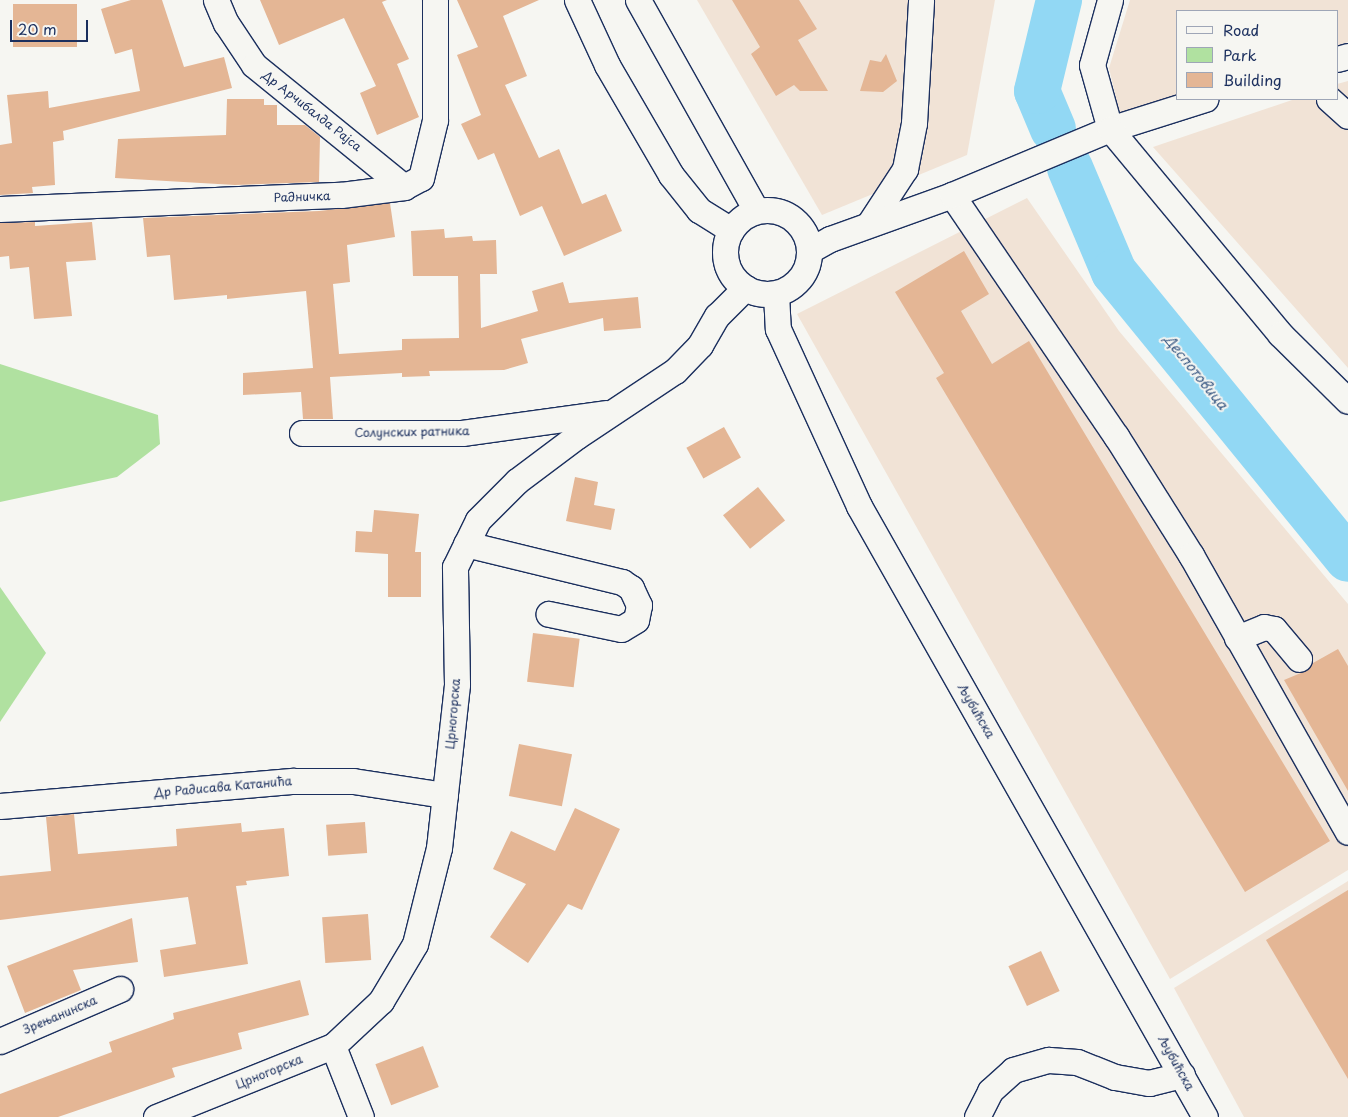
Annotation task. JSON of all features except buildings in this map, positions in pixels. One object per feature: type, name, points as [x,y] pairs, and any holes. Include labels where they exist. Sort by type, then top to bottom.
[{"type":"street","name":"Др Арчибалда Рајса","points":[[216,0],[226,23],[254,65],[404,187]]},
{"type":"street","points":[[404,187],[421,178],[435,120],[435,0]]},
{"type":"street","points":[[577,0],[607,65],[671,175],[699,210],[731,230]]},
{"type":"street","points":[[638,0],[756,210]]},
{"type":"street","points":[[869,224],[905,170],[914,123],[921,0]]},
{"type":"street","points":[[1110,0],[1092,65],[1110,128],[1280,334],[1348,401]]},
{"type":"street","points":[[810,250],[869,224],[952,195],[1110,128],[1201,100]]},
{"type":"street","points":[[1330,100],[1348,116]]},
{"type":"street","name":"Радничка","points":[[0,209],[341,195],[404,187]]},
{"type":"street","points":[[952,195],[1116,436],[1191,555],[1348,832]]},
{"type":"street","points":[[756,210],[775,210],[793,217],[802,226],[810,250],[804,273],[797,283],[776,294],[754,292],[745,288],[736,281],[726,262],[725,252],[731,230],[737,222],[756,210]]},
{"type":"street","name":"Црногорска","points":[[156,1117],[334,1046],[381,1001],[402,970],[415,944],[439,848],[457,684],[455,567],[478,520],[517,481],[611,412],[675,371],[700,345],[717,316],[745,288]]},
{"type":"street","name":"Љубићска","points":[[776,294],[778,329],[859,506],[1205,1117]]},
{"type":"street","name":"Солунских ратника","points":[[302,433],[462,433],[611,412]]},
{"type":"street","points":[[466,544],[622,582],[630,588],[638,605],[636,620],[621,629],[549,614]]},
{"type":"street","points":[[1237,638],[1264,627],[1274,629],[1299,659]]},
{"type":"street","name":"Др Радисава Катанића","points":[[0,806],[294,781],[353,781],[445,796]]},
{"type":"street","name":"Зрењанинска","points":[[0,1041],[120,989]]},
{"type":"street","points":[[334,1046],[361,1117]]},
{"type":"street","points":[[977,1117],[990,1091],[1013,1070],[1049,1060],[1076,1062],[1115,1076],[1149,1082],[1182,1075]]},
{"type":"shaded area","points":[[697,0],[995,0],[967,155],[822,215]]},
{"type":"shaded area","points":[[1130,0],[1348,0],[1348,42],[1338,46],[1338,10],[1176,10],[1176,97],[1120,115],[1109,68]]},
{"type":"shaded area","points":[[1348,81],[1348,368],[1153,147],[1292,100],[1338,100],[1338,84]]},
{"type":"shaded area","points":[[1027,198],[1119,331],[1348,604],[1348,870],[1170,979],[797,314]]},
{"type":"shaded area","points":[[1348,881],[1348,1117],[1244,1117],[1174,988]]},
{"type":"green space","points":[[0,364],[158,415],[160,444],[117,477],[0,502]]},
{"type":"green space","points":[[0,587],[46,653],[0,722]]},
{"type":"waterway","name":"Деспотовица","points":[[1053,129],[1037,91],[1059,0]]},
{"type":"waterway","name":"Деспотовица","points":[[1070,168],[1114,272],[1348,559]]}]
